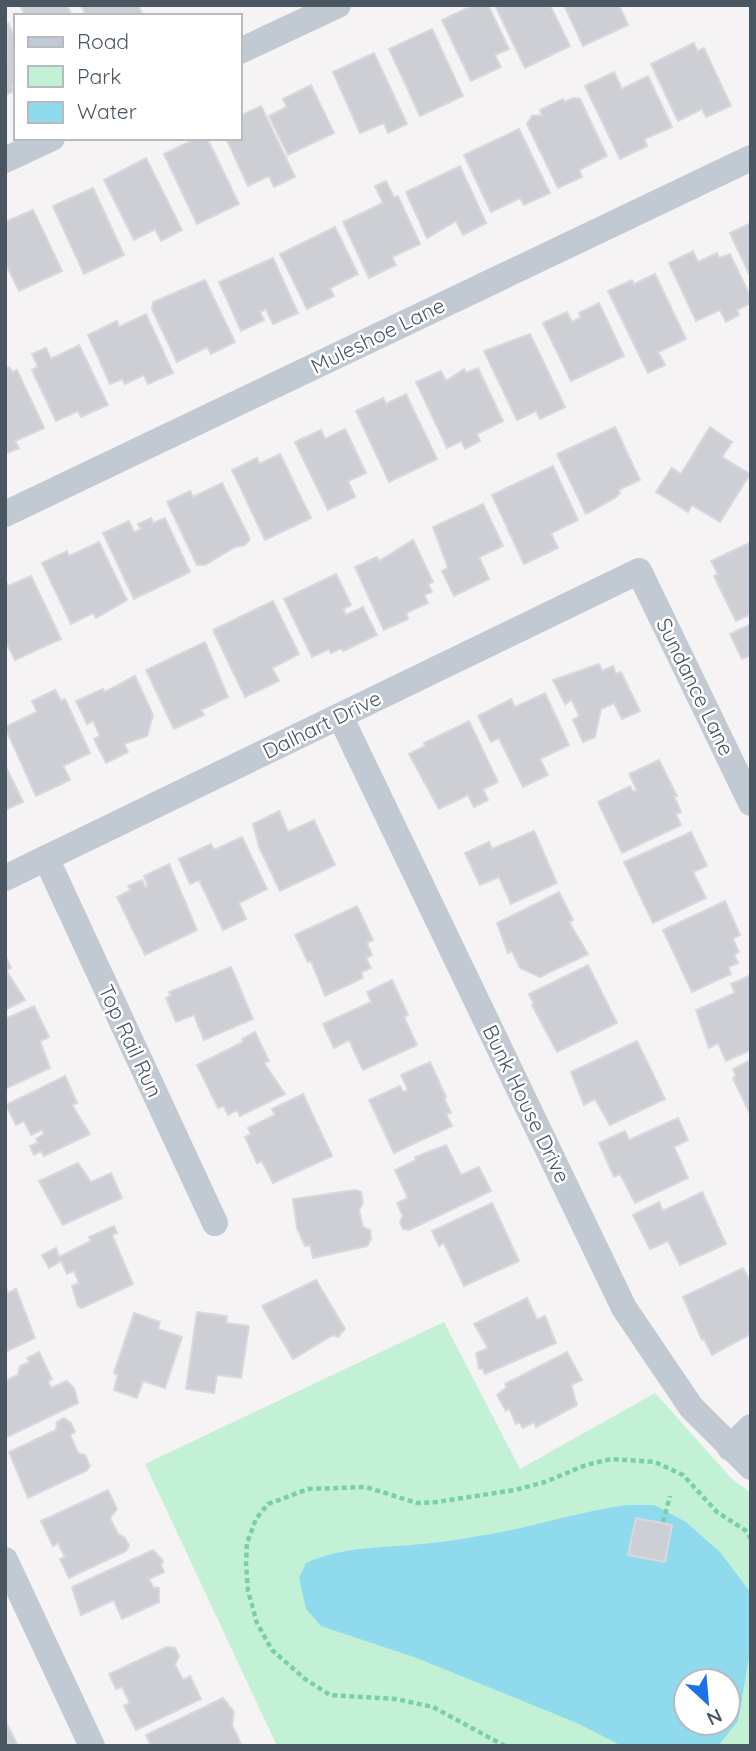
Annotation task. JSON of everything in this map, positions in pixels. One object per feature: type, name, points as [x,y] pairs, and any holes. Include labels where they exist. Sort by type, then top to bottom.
[{"type":"street","points":[[242,50],[338,5]]},
{"type":"street","points":[[5,160],[48,140]]},
{"type":"street","name":"Muleshoe Lane","points":[[5,514],[751,159]]},
{"type":"street","name":"Dalhart Drive","points":[[5,878],[639,571]]},
{"type":"street","name":"Sundance Lane","points":[[639,571],[751,803]]},
{"type":"street","name":"Bunk House Drive","points":[[340,716],[624,1308],[691,1407],[751,1467]]},
{"type":"street","name":"Top Rail Run","points":[[46,858],[215,1223]]},
{"type":"street","points":[[730,1448],[751,1427]]},
{"type":"street","points":[[5,1560],[92,1746]]},
{"type":"path","points":[[505,1746],[433,1707],[396,1699],[330,1695],[305,1679],[272,1650],[257,1623],[247,1591],[246,1564],[251,1531],[256,1519],[268,1504],[309,1489],[366,1487],[417,1503],[437,1502],[515,1490],[611,1459],[654,1462],[683,1475],[717,1512],[745,1530],[751,1539]]},
{"type":"path","points":[[663,1522],[670,1496]]},
{"type":"green space","points":[[444,1322],[520,1469],[655,1393],[732,1479],[751,1493],[751,1746],[277,1746],[145,1464]]},
{"type":"water","points":[[654,1505],[686,1522],[720,1552],[751,1593],[751,1646],[742,1698],[742,1667],[672,1667],[672,1737],[725,1737],[718,1746],[622,1746],[577,1723],[414,1657],[321,1626],[306,1609],[299,1578],[306,1563],[352,1550],[491,1534],[611,1508]]},
{"type":"building","points":[[20,5],[67,5],[71,14],[22,14]]},
{"type":"building","points":[[81,5],[138,5],[142,14],[85,14]]},
{"type":"building","points":[[474,5],[488,5],[509,49],[495,55],[501,67],[471,81],[442,20]]},
{"type":"building","points":[[495,5],[550,5],[570,46],[525,68]]},
{"type":"building","points":[[564,5],[619,5],[628,25],[583,46]]},
{"type":"building","points":[[8,23],[14,36],[14,91],[5,95]]},
{"type":"building","points":[[432,29],[463,96],[420,116],[389,49]]},
{"type":"building","points":[[694,43],[697,51],[704,48],[731,106],[706,117],[702,109],[678,121],[651,64]]},
{"type":"building","points":[[374,53],[407,124],[388,133],[384,123],[360,133],[333,72]]},
{"type":"building","points":[[614,72],[622,89],[648,76],[672,127],[644,139],[647,146],[620,159],[585,86]]},
{"type":"building","points":[[311,85],[334,133],[288,155],[269,116],[287,107],[283,99]]},
{"type":"building","points":[[573,98],[580,99],[607,156],[579,170],[582,177],[558,188],[527,124],[532,116],[542,115],[540,110],[563,99],[565,102]]},
{"type":"building","points":[[261,106],[295,177],[274,187],[269,176],[248,186],[227,140],[242,140],[242,115]]},
{"type":"building","points":[[519,129],[550,193],[524,205],[520,198],[491,212],[464,155]]},
{"type":"building","points":[[193,140],[208,140],[239,204],[197,224],[164,154]]},
{"type":"building","points":[[146,158],[182,230],[161,241],[155,229],[134,240],[104,180]]},
{"type":"building","points":[[460,166],[486,223],[463,235],[456,221],[427,238],[406,192]]},
{"type":"building","points":[[386,181],[394,198],[398,196],[420,244],[392,257],[396,265],[369,278],[343,222],[383,203],[375,186]]},
{"type":"building","points":[[93,188],[124,255],[84,274],[53,206]]},
{"type":"building","points":[[33,210],[62,271],[19,291],[5,262],[5,222]]},
{"type":"building","points":[[751,223],[751,278],[730,233]]},
{"type":"building","points":[[335,227],[358,274],[330,288],[334,296],[307,309],[280,254]]},
{"type":"building","points":[[693,251],[698,262],[717,253],[719,258],[730,254],[751,298],[751,303],[737,310],[739,315],[726,322],[720,310],[696,321],[669,263]]},
{"type":"building","points":[[273,258],[298,313],[273,324],[266,309],[260,312],[264,320],[241,331],[219,282]]},
{"type":"building","points":[[655,274],[686,339],[658,352],[665,365],[648,373],[608,291],[632,280],[634,284]]},
{"type":"building","points":[[205,280],[235,342],[211,354],[207,347],[177,362],[152,309],[153,302]]},
{"type":"building","points":[[599,303],[624,356],[571,381],[543,323],[567,312],[572,322],[581,317],[579,313]]},
{"type":"building","points":[[146,314],[173,373],[148,384],[144,375],[125,384],[122,379],[110,384],[88,335],[117,321],[119,327]]},
{"type":"building","points":[[530,334],[565,407],[540,419],[536,411],[517,420],[484,351]]},
{"type":"building","points":[[79,345],[108,405],[81,417],[78,411],[56,421],[32,370],[38,367],[32,354],[46,348],[51,359]]},
{"type":"building","points":[[9,367],[12,372],[17,370],[44,428],[15,441],[19,448],[5,454],[5,369]]},
{"type":"building","points":[[478,368],[503,421],[477,434],[480,441],[465,449],[461,441],[447,448],[416,382],[441,371],[446,381],[464,369],[466,373]]},
{"type":"building","points":[[406,394],[437,459],[389,482],[356,411],[383,398],[386,404]]},
{"type":"building","points":[[615,427],[640,480],[618,490],[620,493],[615,498],[586,514],[557,454]]},
{"type":"building","points":[[710,427],[732,442],[722,457],[750,474],[720,522],[692,505],[688,512],[656,492],[672,468],[681,474]]},
{"type":"building","points":[[345,429],[366,473],[348,481],[355,497],[328,510],[295,442],[321,430],[325,439]]},
{"type":"building","points":[[280,454],[311,518],[265,540],[232,470],[257,458],[259,464]]},
{"type":"building","points":[[553,466],[578,520],[551,533],[558,548],[524,564],[492,495]]},
{"type":"building","points":[[222,483],[250,539],[245,545],[235,547],[205,565],[197,565],[167,502],[190,491],[193,497]]},
{"type":"building","points":[[483,504],[503,546],[479,557],[489,579],[454,596],[442,571],[448,568],[433,527]]},
{"type":"building","points":[[151,518],[153,523],[165,518],[190,572],[134,599],[103,533],[129,521],[134,532],[141,529],[138,524]]},
{"type":"building","points":[[413,540],[433,582],[428,584],[432,592],[424,595],[428,603],[406,613],[408,619],[384,630],[355,567],[377,557],[379,561]]},
{"type":"building","points":[[99,542],[127,600],[96,618],[93,613],[71,624],[42,563],[67,551],[69,556]]},
{"type":"building","points":[[751,542],[751,614],[736,621],[714,576],[718,574],[711,561]]},
{"type":"building","points":[[336,574],[351,605],[343,609],[346,615],[363,607],[377,635],[343,651],[342,648],[331,653],[329,649],[312,657],[284,599]]},
{"type":"building","points":[[31,576],[61,639],[15,660],[5,640],[5,580],[8,586]]},
{"type":"building","points":[[273,601],[299,654],[272,668],[279,681],[245,697],[213,630]]},
{"type":"building","points":[[751,624],[751,655],[742,659],[730,634]]},
{"type":"building","points":[[205,642],[228,697],[201,710],[204,715],[174,729],[146,670]]},
{"type":"building","points":[[599,664],[602,671],[613,666],[616,674],[621,672],[640,711],[622,719],[614,703],[601,709],[595,737],[583,742],[573,720],[579,716],[572,700],[565,704],[553,680]]},
{"type":"building","points":[[135,676],[153,715],[147,736],[124,744],[128,752],[106,763],[94,739],[100,736],[93,721],[87,724],[76,701],[103,689],[105,692]]},
{"type":"building","points":[[55,690],[61,701],[65,699],[90,753],[63,766],[70,780],[36,796],[5,727],[37,712],[32,701]]},
{"type":"building","points":[[545,693],[569,745],[540,759],[548,775],[523,787],[499,738],[491,742],[478,716],[511,699],[515,707]]},
{"type":"building","points":[[469,721],[498,782],[483,789],[488,800],[474,807],[468,795],[439,809],[409,754],[425,746],[424,743]]},
{"type":"building","points":[[659,760],[677,796],[674,796],[681,812],[676,814],[681,825],[622,853],[598,802],[630,786],[633,792],[637,790],[629,774]]},
{"type":"building","points":[[5,765],[23,802],[5,810]]},
{"type":"building","points":[[279,811],[288,832],[314,820],[335,865],[280,891],[259,847],[253,824]]},
{"type":"building","points":[[534,831],[557,883],[511,904],[499,877],[480,885],[465,853],[489,842],[492,849]]},
{"type":"building","points":[[691,832],[707,866],[693,872],[706,898],[653,923],[624,862]]},
{"type":"building","points":[[242,837],[267,889],[239,903],[246,919],[223,930],[199,880],[190,884],[179,859],[211,844],[214,850]]},
{"type":"building","points":[[169,864],[197,930],[145,955],[117,897],[131,890],[128,886],[142,880],[145,887],[148,886],[144,876]]},
{"type":"building","points":[[559,892],[573,920],[569,922],[588,954],[540,977],[520,968],[512,951],[508,953],[497,923]]},
{"type":"building","points":[[725,901],[740,935],[733,939],[739,952],[734,955],[738,963],[728,967],[731,974],[692,992],[663,930]]},
{"type":"building","points":[[357,906],[373,940],[367,943],[372,955],[366,958],[371,968],[361,972],[363,978],[325,996],[311,961],[308,962],[295,935]]},
{"type":"building","points":[[5,955],[11,968],[6,970],[25,1000],[5,1010]]},
{"type":"building","points":[[588,965],[617,1023],[557,1052],[529,994]]},
{"type":"building","points":[[231,967],[253,1019],[204,1040],[194,1015],[176,1022],[166,998],[171,996],[169,992]]},
{"type":"building","points":[[751,975],[751,1050],[726,1061],[718,1043],[709,1048],[696,1010],[735,993],[731,984]]},
{"type":"building","points":[[392,980],[408,1015],[404,1017],[417,1045],[363,1070],[349,1040],[334,1048],[323,1024],[371,1002],[367,992]]},
{"type":"building","points":[[34,1006],[49,1037],[40,1041],[50,1068],[5,1089],[5,1019]]},
{"type":"building","points":[[255,1032],[269,1061],[264,1063],[285,1094],[240,1116],[237,1110],[228,1115],[224,1106],[218,1108],[197,1065],[243,1042],[242,1039]]},
{"type":"building","points":[[637,1041],[665,1099],[610,1125],[595,1099],[584,1105],[571,1072]]},
{"type":"building","points":[[751,1060],[751,1116],[733,1078],[736,1076],[733,1069]]},
{"type":"building","points":[[430,1062],[446,1097],[444,1098],[451,1113],[446,1114],[452,1126],[394,1153],[369,1100],[400,1086],[403,1092],[408,1090],[401,1075]]},
{"type":"building","points":[[65,1076],[77,1103],[72,1105],[90,1134],[44,1156],[41,1151],[34,1155],[30,1146],[38,1143],[36,1139],[44,1134],[42,1130],[31,1135],[24,1121],[16,1125],[6,1105]]},
{"type":"building","points":[[303,1094],[332,1156],[273,1183],[262,1161],[257,1163],[245,1137],[251,1134],[248,1128],[275,1115],[272,1109]]},
{"type":"building","points":[[678,1118],[688,1140],[674,1147],[688,1178],[635,1203],[620,1174],[614,1177],[599,1143],[625,1131],[629,1140]]},
{"type":"building","points":[[446,1145],[461,1175],[479,1167],[491,1191],[409,1230],[403,1229],[400,1222],[403,1216],[397,1203],[408,1198],[395,1170],[416,1160],[415,1157]]},
{"type":"building","points":[[78,1163],[91,1182],[111,1173],[122,1198],[63,1225],[39,1181]]},
{"type":"building","points":[[355,1190],[361,1192],[363,1203],[359,1210],[363,1227],[370,1230],[371,1239],[367,1246],[313,1258],[310,1245],[305,1246],[297,1228],[293,1199]]},
{"type":"building","points":[[702,1192],[726,1244],[680,1265],[668,1241],[650,1249],[633,1215],[659,1202],[663,1211]]},
{"type":"building","points":[[492,1203],[519,1261],[464,1286],[444,1243],[439,1246],[432,1231]]},
{"type":"building","points":[[114,1226],[117,1233],[112,1235],[133,1284],[82,1308],[78,1306],[72,1286],[79,1283],[74,1271],[67,1274],[61,1261],[49,1268],[42,1255],[56,1248],[59,1257],[91,1241],[89,1237]]},
{"type":"building","points":[[743,1268],[751,1283],[751,1334],[712,1355],[704,1339],[702,1340],[683,1297]]},
{"type":"building","points":[[316,1280],[345,1329],[338,1337],[333,1335],[293,1359],[262,1306]]},
{"type":"building","points":[[5,1286],[8,1293],[16,1289],[35,1338],[5,1352]]},
{"type":"building","points":[[527,1298],[537,1320],[545,1316],[556,1343],[485,1374],[483,1369],[479,1369],[476,1353],[488,1348],[474,1324]]},
{"type":"building","points":[[197,1312],[227,1316],[226,1323],[249,1326],[241,1378],[217,1375],[214,1393],[186,1389]]},
{"type":"building","points":[[134,1313],[160,1322],[158,1329],[182,1337],[165,1388],[143,1381],[137,1398],[114,1390],[118,1375],[114,1373]]},
{"type":"building","points":[[39,1352],[52,1379],[48,1381],[51,1388],[67,1381],[74,1388],[78,1403],[5,1438],[5,1381],[18,1375],[20,1366],[30,1362],[27,1358]]},
{"type":"building","points":[[567,1352],[582,1380],[571,1385],[577,1405],[536,1427],[534,1422],[523,1428],[519,1422],[516,1424],[509,1408],[506,1411],[497,1395],[507,1387],[505,1384]]},
{"type":"building","points":[[64,1418],[71,1423],[75,1432],[70,1435],[78,1453],[85,1455],[90,1466],[86,1471],[28,1498],[9,1452],[56,1430],[57,1422]]},
{"type":"building","points":[[108,1490],[117,1509],[110,1518],[118,1534],[124,1537],[129,1545],[126,1551],[69,1578],[60,1559],[65,1557],[58,1543],[53,1546],[41,1521]]},
{"type":"building","points":[[636,1518],[672,1525],[665,1562],[628,1555]]},
{"type":"building","points":[[153,1550],[163,1561],[161,1565],[164,1572],[149,1579],[153,1587],[159,1588],[159,1602],[122,1619],[114,1600],[81,1615],[72,1587]]},
{"type":"building","points":[[167,1647],[175,1648],[179,1656],[175,1665],[183,1680],[190,1676],[201,1699],[136,1730],[124,1706],[130,1703],[122,1687],[116,1689],[109,1674]]},
{"type":"building","points":[[223,1698],[234,1712],[232,1725],[242,1746],[151,1746],[146,1735]]},
{"type":"building","points":[[7,1724],[18,1746],[5,1746]]}]
